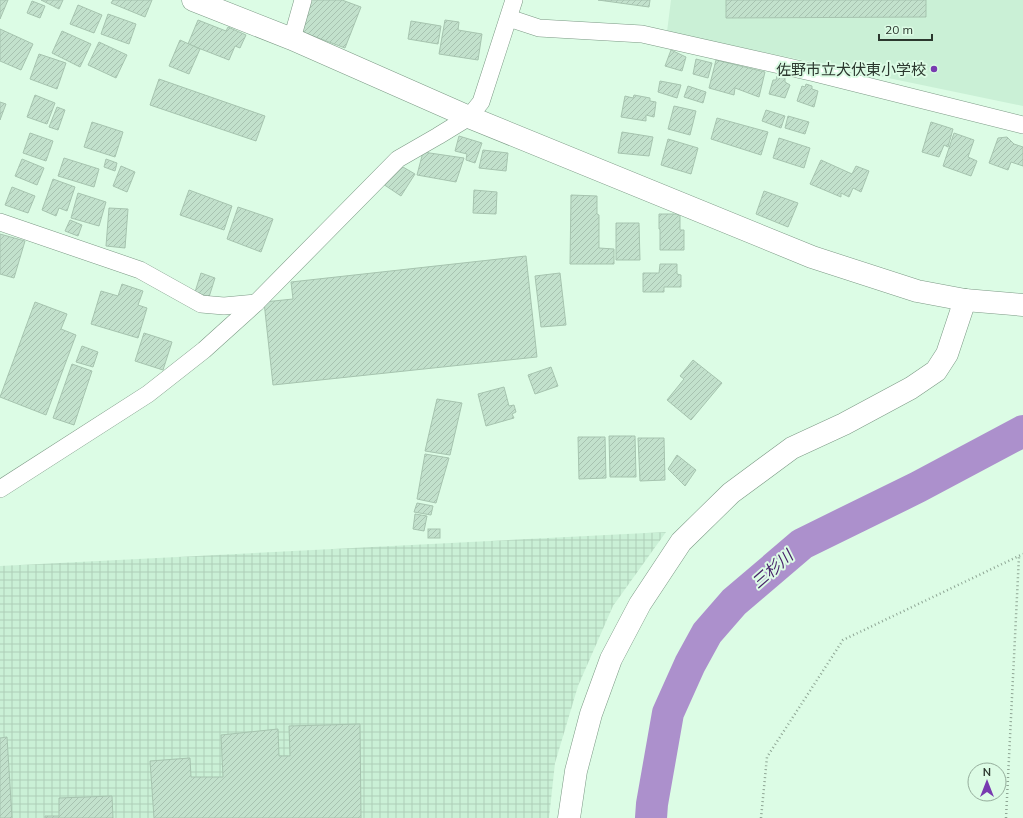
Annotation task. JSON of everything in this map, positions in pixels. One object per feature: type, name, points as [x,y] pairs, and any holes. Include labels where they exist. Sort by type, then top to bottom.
[{"type":"street","points":[[192,0],[292,38],[469,116],[812,257],[917,291],[965,300],[1023,305]]},
{"type":"street","points":[[292,38],[303,0]]},
{"type":"street","points":[[0,489],[148,394],[204,350],[256,303],[398,159],[469,116],[481,102],[514,0]]},
{"type":"street","points":[[509,18],[539,28],[642,34],[815,73],[1023,125]]},
{"type":"street","points":[[0,222],[140,270],[201,304],[224,306],[256,303]]},
{"type":"street","points":[[569,818],[576,771],[591,714],[611,659],[640,604],[681,542],[732,493],[792,448],[844,424],[911,388],[936,371],[947,354],[965,300]]},
{"type":"path","points":[[761,818],[767,757],[843,640],[1023,554]]},
{"type":"path","points":[[1006,818],[1019,556]]},
{"type":"shaded area","name":"佐野市立犬伏東小学校","points":[[671,0],[1023,0],[1023,106],[667,32]]},
{"type":"shaded area","points":[[666,532],[613,606],[578,686],[555,763],[549,818],[0,818],[0,566]]},
{"type":"building","points":[[0,0],[8,0],[0,19]]},
{"type":"building","points":[[41,0],[63,0],[59,9]]},
{"type":"building","points":[[113,0],[152,0],[145,17],[111,3]]},
{"type":"building","points":[[308,0],[342,0],[361,7],[345,48],[297,30]]},
{"type":"building","points":[[598,0],[650,0],[649,7]]},
{"type":"building","points":[[726,0],[926,0],[926,17],[726,18]]},
{"type":"building","points":[[32,1],[45,6],[40,18],[27,13]]},
{"type":"building","points":[[78,5],[102,15],[94,33],[70,24]]},
{"type":"building","points":[[108,14],[136,24],[129,44],[101,34]]},
{"type":"building","points":[[198,20],[226,31],[228,27],[246,35],[240,48],[235,46],[229,60],[188,44]]},
{"type":"building","points":[[445,20],[459,22],[458,30],[482,34],[478,60],[439,54]]},
{"type":"building","points":[[411,21],[441,26],[438,44],[408,39]]},
{"type":"building","points":[[0,29],[33,44],[21,70],[0,61]]},
{"type":"building","points":[[62,31],[91,44],[80,67],[52,53]]},
{"type":"building","points":[[180,40],[200,49],[189,74],[169,66]]},
{"type":"building","points":[[99,42],[127,55],[116,78],[88,65]]},
{"type":"building","points":[[671,50],[686,57],[682,71],[665,66]]},
{"type":"building","points":[[39,54],[66,63],[57,89],[30,79]]},
{"type":"building","points":[[696,59],[712,63],[708,78],[693,74]]},
{"type":"building","points":[[716,60],[765,72],[759,97],[735,88],[734,95],[709,88]]},
{"type":"building","points":[[777,76],[785,78],[785,82],[790,85],[785,98],[769,94],[773,80],[776,80]]},
{"type":"building","points":[[159,79],[265,116],[256,141],[150,105]]},
{"type":"building","points":[[660,81],[681,85],[677,98],[658,92]]},
{"type":"building","points":[[806,84],[812,86],[812,89],[818,91],[814,107],[797,101],[802,86],[805,87]]},
{"type":"building","points":[[688,86],[706,92],[703,103],[684,97]]},
{"type":"building","points":[[35,95],[55,103],[47,124],[27,117]]},
{"type":"building","points":[[634,95],[650,98],[650,101],[656,102],[654,117],[646,115],[646,121],[621,117],[625,96],[633,98]]},
{"type":"building","points":[[0,102],[6,104],[0,120]]},
{"type":"building","points":[[674,106],[696,111],[690,135],[668,129]]},
{"type":"building","points":[[57,107],[65,110],[58,130],[49,127]]},
{"type":"building","points":[[766,110],[785,116],[781,128],[762,121]]},
{"type":"building","points":[[788,116],[809,122],[805,134],[785,128]]},
{"type":"building","points":[[717,118],[768,132],[761,155],[711,139]]},
{"type":"building","points":[[92,122],[123,132],[115,157],[84,147]]},
{"type":"building","points":[[931,122],[953,129],[948,147],[944,145],[939,157],[922,152]]},
{"type":"building","points":[[622,132],[653,137],[649,156],[618,153]]},
{"type":"building","points":[[30,133],[53,141],[46,161],[23,153]]},
{"type":"building","points":[[954,133],[974,140],[968,157],[977,161],[971,176],[943,166]]},
{"type":"building","points":[[459,136],[482,143],[475,163],[466,160],[467,154],[455,151]]},
{"type":"building","points":[[1007,137],[1014,144],[1023,147],[1023,166],[1011,162],[1008,170],[989,163],[998,138]]},
{"type":"building","points":[[779,138],[810,148],[804,168],[773,158]]},
{"type":"building","points":[[668,139],[698,148],[691,174],[661,165]]},
{"type":"building","points":[[483,150],[508,153],[506,171],[479,168]]},
{"type":"building","points":[[423,152],[464,158],[456,182],[417,175]]},
{"type":"building","points":[[64,158],[99,169],[94,187],[58,176]]},
{"type":"building","points":[[22,159],[44,168],[37,185],[15,176]]},
{"type":"building","points":[[106,159],[117,163],[115,171],[104,167]]},
{"type":"building","points":[[821,160],[852,174],[856,166],[869,171],[861,192],[853,188],[849,197],[841,193],[841,197],[810,184]]},
{"type":"building","points":[[396,163],[415,174],[401,196],[383,184]]},
{"type":"building","points":[[121,166],[135,172],[127,192],[113,186]]},
{"type":"building","points":[[53,179],[75,187],[67,211],[59,208],[56,216],[42,210]]},
{"type":"building","points":[[12,187],[35,196],[28,213],[5,205]]},
{"type":"building","points":[[189,190],[232,206],[224,230],[180,215]]},
{"type":"building","points":[[474,190],[497,192],[496,214],[473,213]]},
{"type":"building","points":[[764,191],[798,203],[788,227],[756,214]]},
{"type":"building","points":[[78,193],[106,202],[99,226],[71,218]]},
{"type":"building","points":[[571,195],[597,196],[597,214],[599,215],[599,248],[614,249],[614,264],[570,264]]},
{"type":"building","points":[[238,207],[273,219],[261,252],[227,239]]},
{"type":"building","points":[[109,208],[128,209],[125,248],[106,246]]},
{"type":"building","points":[[659,214],[680,214],[680,230],[684,230],[684,250],[660,250]]},
{"type":"building","points":[[70,220],[82,225],[78,236],[65,231]]},
{"type":"building","points":[[616,223],[639,223],[640,260],[616,260]]},
{"type":"building","points":[[0,234],[25,241],[14,278],[0,274]]},
{"type":"building","points":[[526,256],[537,357],[273,385],[264,302],[293,299],[291,282]]},
{"type":"building","points":[[660,264],[677,264],[677,274],[681,275],[681,287],[664,287],[664,292],[643,292],[643,273],[659,273]]},
{"type":"building","points":[[201,273],[215,278],[209,297],[195,292]]},
{"type":"building","points":[[560,273],[566,325],[541,327],[535,276]]},
{"type":"building","points":[[122,284],[143,291],[138,305],[147,308],[138,338],[91,324],[101,291],[118,296]]},
{"type":"building","points":[[35,302],[67,314],[61,329],[76,335],[46,415],[0,397]]},
{"type":"building","points":[[144,333],[172,342],[163,370],[135,361]]},
{"type":"building","points":[[82,346],[98,352],[93,367],[76,362]]},
{"type":"building","points":[[693,360],[722,383],[691,420],[667,400],[684,379],[680,376]]},
{"type":"building","points":[[72,364],[92,371],[74,425],[53,418]]},
{"type":"building","points":[[551,367],[558,386],[535,394],[528,375]]},
{"type":"building","points":[[504,387],[509,406],[514,405],[516,412],[512,414],[514,418],[486,426],[478,394]]},
{"type":"building","points":[[437,399],[462,403],[450,455],[425,451]]},
{"type":"building","points":[[609,436],[635,436],[636,477],[610,477]]},
{"type":"building","points":[[578,437],[605,437],[606,478],[579,479]]},
{"type":"building","points":[[638,438],[664,438],[665,480],[640,481]]},
{"type":"building","points":[[425,454],[449,458],[436,503],[417,499]]},
{"type":"building","points":[[677,455],[696,470],[685,486],[668,469]]},
{"type":"building","points":[[417,503],[433,506],[431,515],[414,512]]},
{"type":"building","points":[[415,514],[427,516],[424,531],[413,529]]},
{"type":"building","points":[[428,529],[440,529],[440,538],[428,538]]},
{"type":"building","points":[[360,724],[361,818],[154,818],[150,761],[190,758],[191,777],[223,777],[221,735],[278,729],[279,756],[290,756],[289,726]]},
{"type":"building","points":[[7,737],[12,818],[0,818],[0,738]]},
{"type":"building","points":[[112,796],[113,818],[45,818],[45,816],[59,816],[59,798]]},
{"type":"waterway","name":"三杉川","points":[[651,818],[652,804],[668,713],[690,664],[707,633],[734,602],[802,544],[918,487],[1023,431]]},
{"type":"place","name":"佐野市立犬伏東小学校","points":[[934,69]]}]
